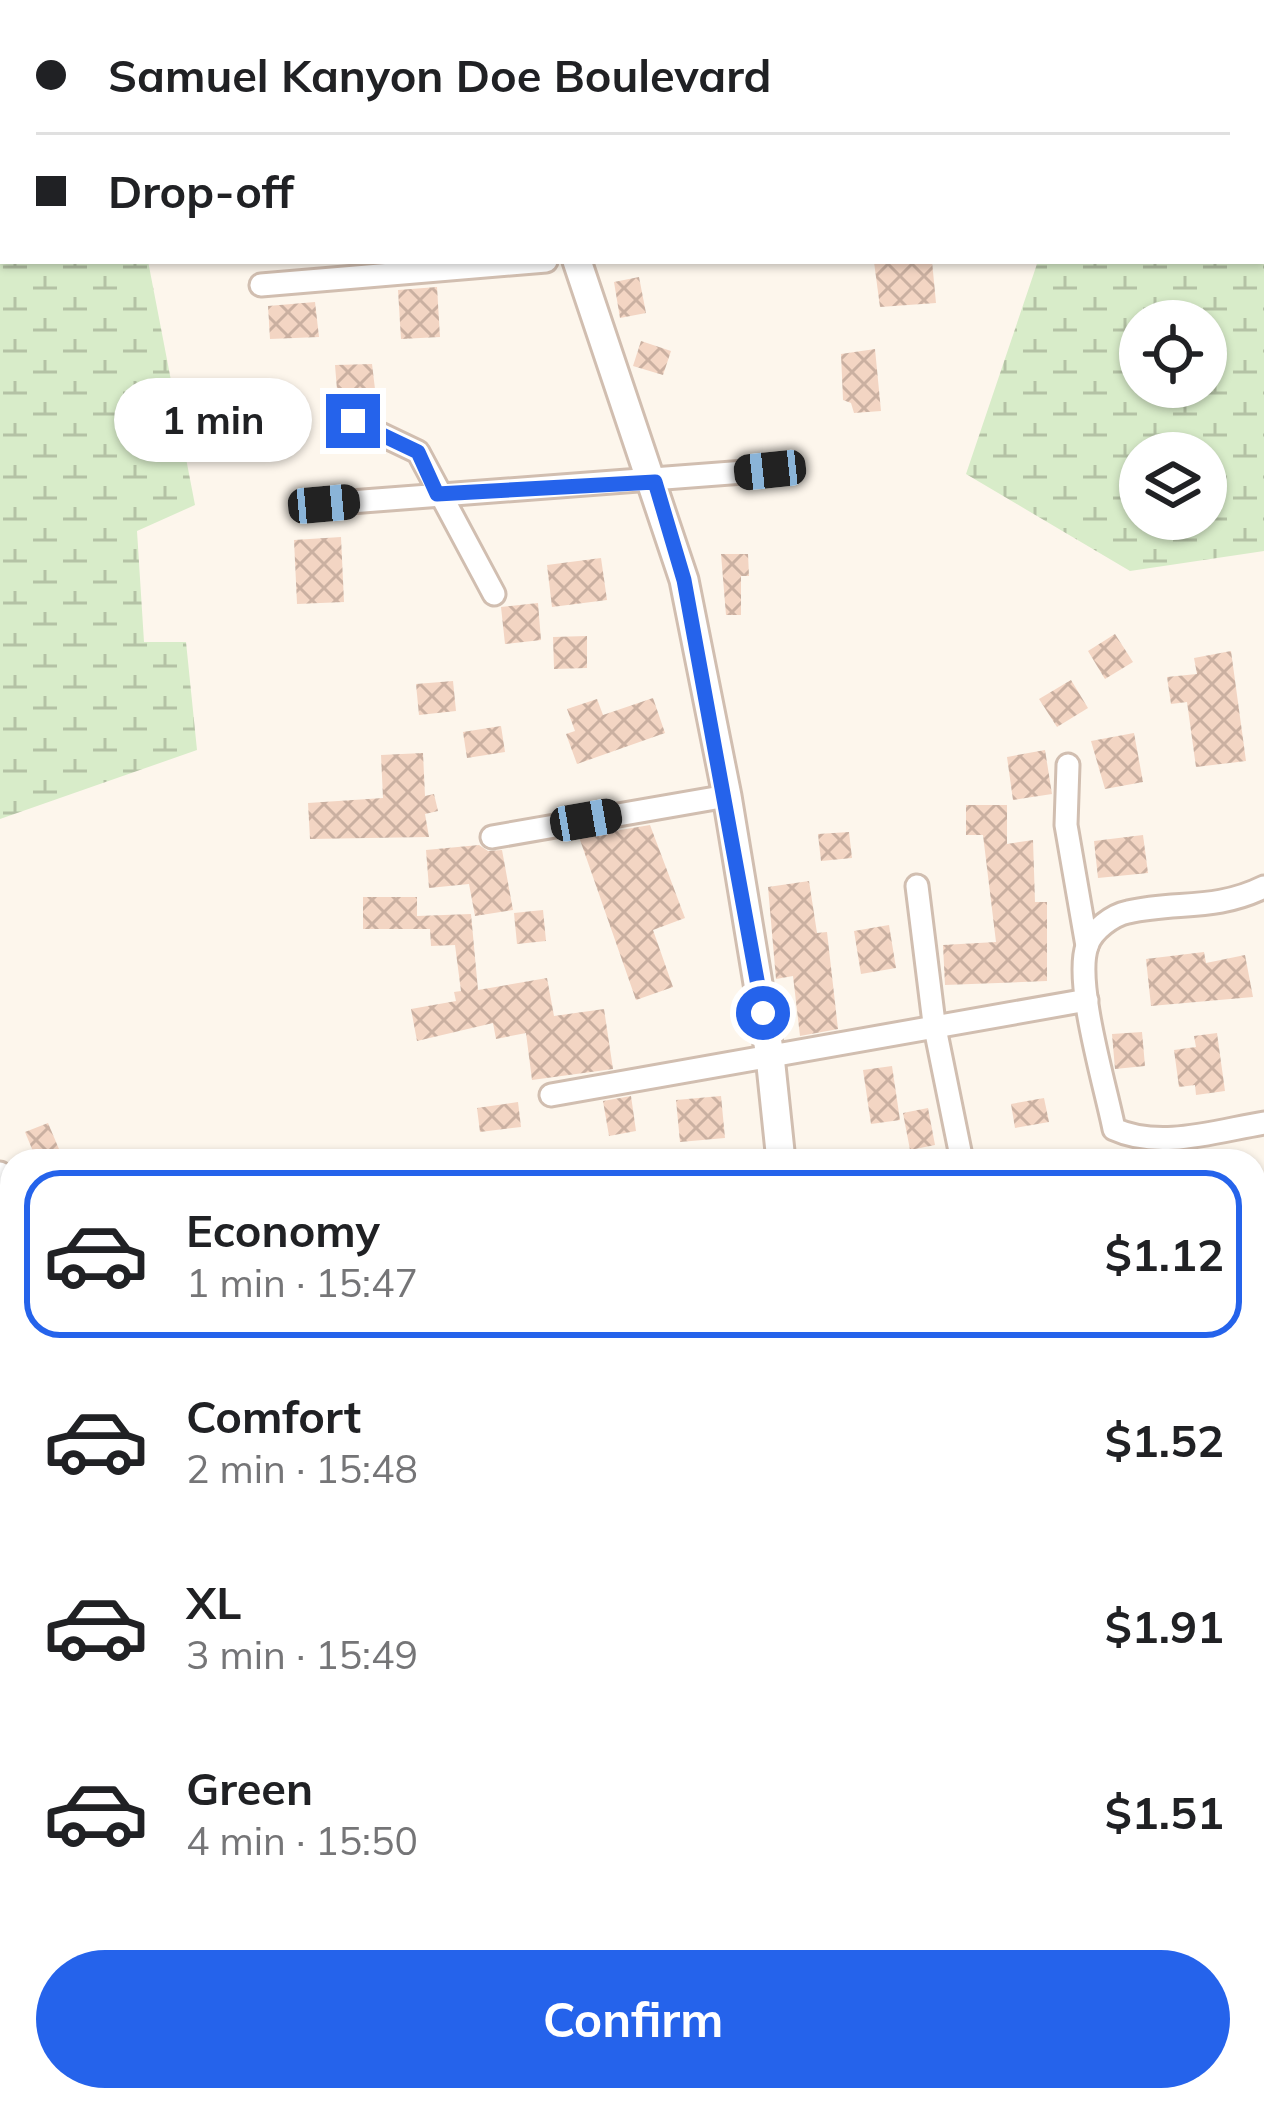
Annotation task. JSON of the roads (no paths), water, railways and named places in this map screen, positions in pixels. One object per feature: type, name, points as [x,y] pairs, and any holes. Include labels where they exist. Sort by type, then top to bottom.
[{"type":"street","points":[[261,285],[510,264]]},
{"type":"street","points":[[578,264],[655,482],[684,580],[727,796],[770,1056],[780,1149]]},
{"type":"street","points":[[353,421],[418,452],[494,594]]},
{"type":"street","points":[[324,504],[770,470]]},
{"type":"street","points":[[1067,765],[1066,825],[1087,946],[1087,1000],[1114,1129],[1135,1138],[1171,1138],[1264,1123]]},
{"type":"street","points":[[493,837],[727,796]]},
{"type":"street","points":[[917,886],[934,1023],[960,1149]]},
{"type":"street","points":[[1087,946],[1107,920],[1129,911],[1205,906],[1264,887]]},
{"type":"street","points":[[551,1095],[934,1023],[1087,1000]]}]
